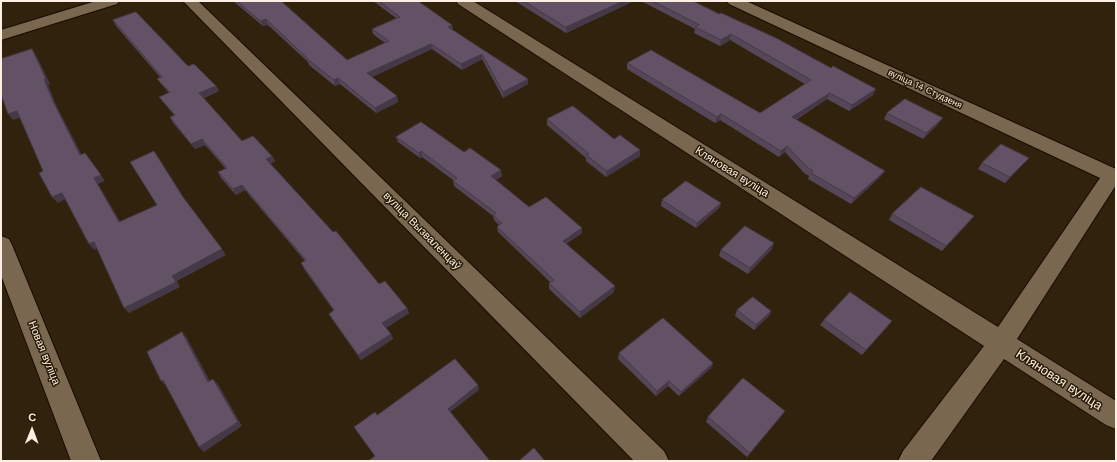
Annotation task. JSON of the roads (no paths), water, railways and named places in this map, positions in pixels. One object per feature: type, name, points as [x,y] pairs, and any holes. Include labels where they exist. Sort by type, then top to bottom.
[{"type":"street","points":[[1,35],[112,1]]},
{"type":"street","name":"вуліца Вызваленцаў","points":[[190,1],[654,461]]},
{"type":"street","name":"Кляновая вуліца","points":[[463,1],[1116,416]]},
{"type":"street","name":"вуліца 14 Студзеня","points":[[734,1],[1114,176]]},
{"type":"street","points":[[913,461],[1001,343],[1114,176]]},
{"type":"street","name":"Новая вуліца","points":[[1,246],[86,461]]},
{"type":"street","name":"Кляновая вуліца","points":[[1001,343],[1116,404]]}]
